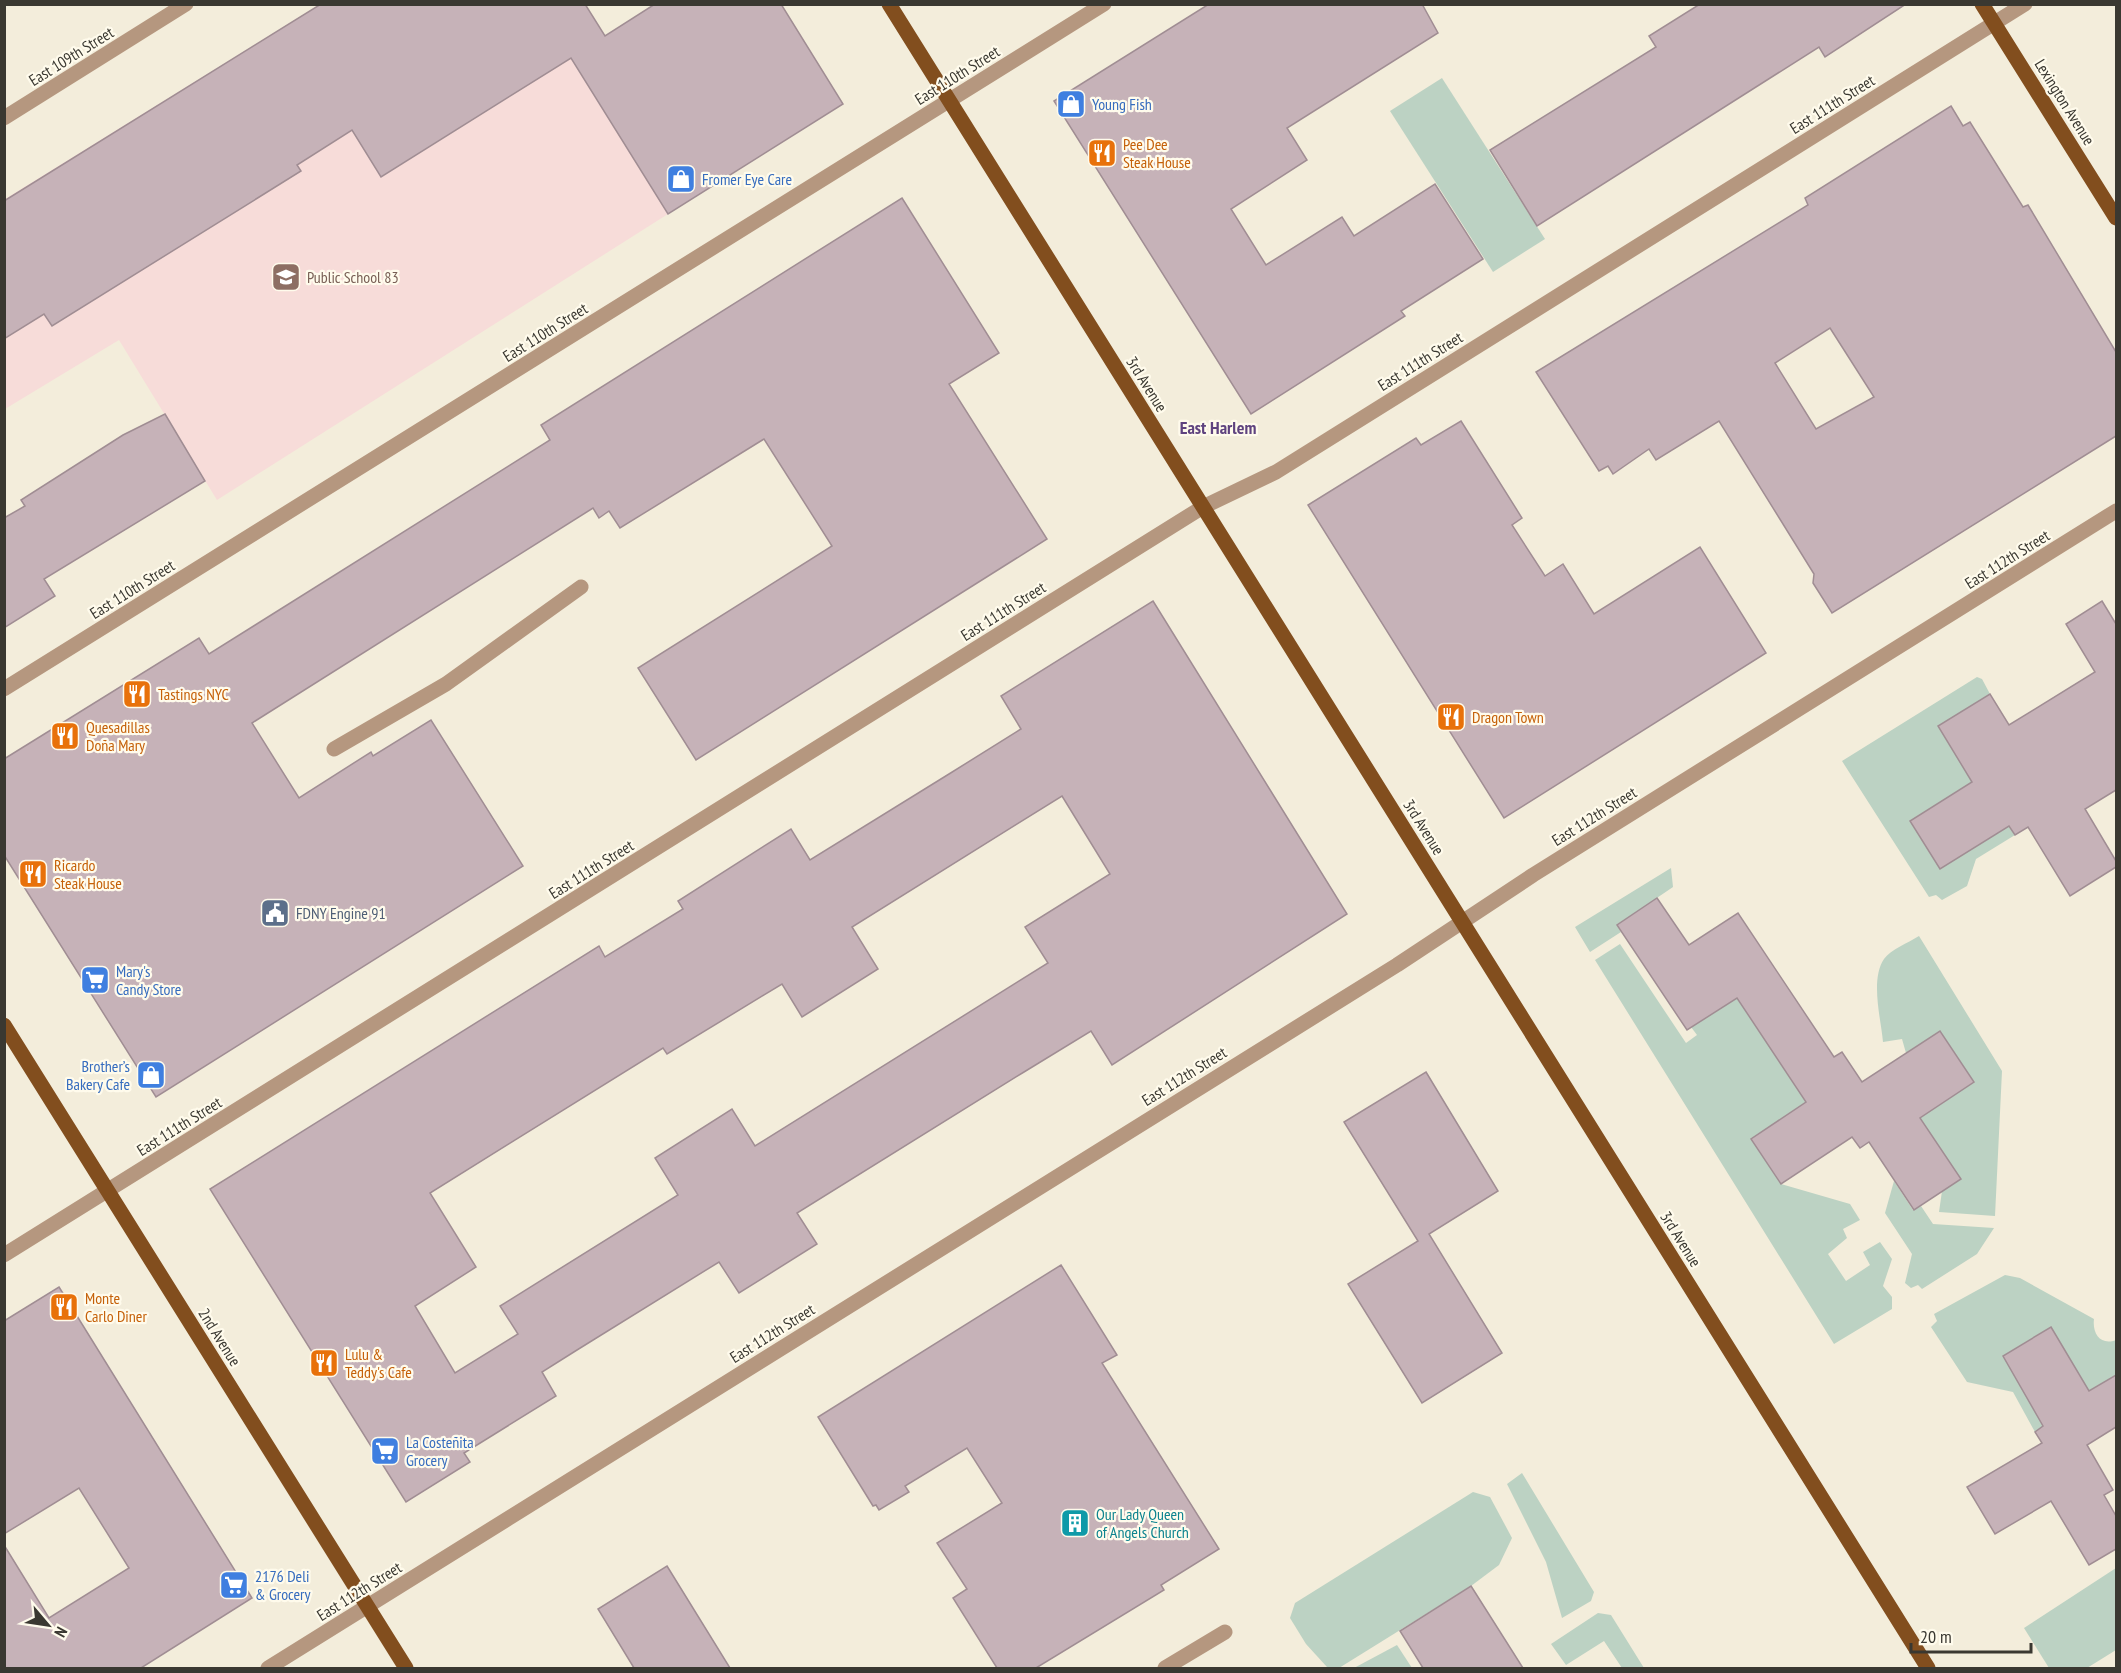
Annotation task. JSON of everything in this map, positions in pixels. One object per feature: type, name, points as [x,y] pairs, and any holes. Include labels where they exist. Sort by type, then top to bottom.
[{"type":"main road","name":"3rd Avenue","points":[[889,4],[1928,1668]]},
{"type":"main road","name":"Lexington Avenue","points":[[1982,4],[2116,218]]},
{"type":"main road","name":"2nd Avenue","points":[[4,1025],[406,1668]]},
{"type":"street","name":"East 109th Street","points":[[4,118],[186,4]]},
{"type":"street","name":"East 110th Street","points":[[4,689],[1104,4]]},
{"type":"street","name":"East 111th Street","points":[[4,1256],[1203,507],[1276,472],[2025,4]]},
{"type":"street","name":"East 112th Street","points":[[268,1668],[1463,923],[1533,875],[2116,511]]},
{"type":"street","points":[[334,749],[446,684],[581,587]]},
{"type":"street","points":[[1165,1668],[1225,1632]]},
{"type":"shaded area","name":"Public School 83","points":[[319,5],[532,5],[571,58],[668,214],[217,500],[119,340],[5,409],[5,199]]},
{"type":"green space","points":[[1442,78],[1545,239],[1493,272],[1390,111]]},
{"type":"green space","points":[[1977,677],[1982,679],[1990,694],[1938,726],[1972,782],[1910,821],[1940,869],[2009,826],[2015,835],[1976,859],[1967,886],[1942,900],[1936,895],[1929,897],[1842,761]]},
{"type":"green space","points":[[1671,868],[1673,887],[1617,925],[1621,932],[1590,952],[1575,927]]},
{"type":"green space","points":[[1919,936],[2002,1071],[1995,1216],[1939,1212],[1942,1191],[1960,1179],[1920,1118],[1974,1082],[1940,1031],[1906,1053],[1902,1039],[1883,1042],[1877,988],[1880,968],[1884,959],[1891,952]]},
{"type":"green space","points":[[1620,944],[1686,1043],[1697,1035],[1691,1027],[1737,998],[1806,1102],[1751,1139],[1781,1184],[1850,1204],[1860,1220],[1843,1229],[1847,1238],[1828,1254],[1846,1281],[1870,1265],[1863,1252],[1880,1242],[1892,1259],[1883,1286],[1892,1297],[1892,1309],[1834,1344],[1595,960]]},
{"type":"green space","points":[[1894,1181],[1913,1210],[1921,1206],[1933,1224],[1994,1228],[1977,1254],[1922,1289],[1918,1285],[1911,1288],[1905,1283],[1912,1254],[1885,1213]]},
{"type":"green space","points":[[2005,1275],[2020,1278],[2094,1319],[2094,1329],[2102,1340],[2116,1340],[2116,1375],[2089,1391],[2051,1327],[2003,1356],[2043,1426],[2035,1432],[2013,1392],[1967,1382],[1931,1327],[1937,1321],[1934,1314]]},
{"type":"green space","points":[[1522,1473],[1594,1592],[1591,1601],[1562,1618],[1546,1562],[1507,1484]]},
{"type":"green space","points":[[1473,1492],[1490,1497],[1512,1538],[1499,1565],[1471,1586],[1339,1668],[1327,1667],[1306,1644],[1290,1618],[1295,1603]]},
{"type":"green space","points":[[2116,1568],[2116,1650],[2087,1668],[2049,1668],[2024,1628]]},
{"type":"green space","points":[[1598,1613],[1611,1615],[1644,1668],[1622,1668],[1604,1641],[1566,1665],[1551,1644]]},
{"type":"green space","points":[[1397,1645],[1412,1668],[1354,1668]]},
{"type":"building","points":[[321,4],[585,4],[605,36],[655,4],[781,4],[843,104],[668,214],[571,58],[381,177],[352,130],[297,165],[301,171],[52,326],[44,314],[4,339],[4,201]]},
{"type":"building","points":[[1209,4],[1422,4],[1438,33],[1287,128],[1307,160],[1231,209],[1266,265],[1342,217],[1354,236],[1435,184],[1483,259],[1401,311],[1405,316],[1251,414],[1054,101]]},
{"type":"building","points":[[1700,4],[1906,4],[1825,57],[1819,47],[1537,226],[1490,150],[1656,47],[1649,36]]},
{"type":"building","points":[[1951,106],[1963,126],[1970,122],[2023,207],[2028,205],[2116,352],[2116,436],[1832,613],[1813,583],[1814,574],[1719,421],[1656,460],[1649,449],[1613,474],[1608,466],[1599,471],[1536,372],[1808,205],[1805,198]],"holes":[[[1830,328],[1874,397],[1816,429],[1775,363]]]},
{"type":"building","points":[[902,198],[999,353],[949,384],[1047,539],[696,760],[638,668],[832,546],[764,439],[620,528],[609,511],[599,518],[593,508],[252,723],[299,798],[371,752],[373,756],[431,720],[523,866],[156,1097],[4,855],[4,759],[199,638],[209,654],[550,440],[541,425]]},
{"type":"building","points":[[165,414],[205,481],[44,579],[55,596],[4,628],[4,518],[25,506],[21,500],[123,435]]},
{"type":"building","points":[[1461,421],[1522,518],[1512,525],[1545,576],[1563,564],[1594,614],[1700,547],[1766,653],[1504,818],[1308,505],[1416,438],[1421,445]]},
{"type":"building","points":[[1153,601],[1347,914],[1112,1065],[1091,1031],[797,1213],[817,1244],[739,1293],[719,1262],[577,1350],[542,1372],[556,1396],[464,1453],[470,1462],[406,1502],[210,1189],[599,946],[605,957],[683,909],[678,901],[791,829],[810,860],[949,774],[1021,729],[1001,696]],"holes":[[[1062,796],[1110,874],[1025,927],[1048,963],[755,1146],[732,1109],[655,1158],[678,1195],[500,1306],[518,1334],[455,1373],[415,1306],[476,1267],[430,1193],[663,1048],[667,1054],[782,984],[802,1017],[878,969],[852,927]]]},
{"type":"building","points":[[2102,601],[2116,624],[2116,790],[2085,809],[2116,861],[2116,867],[2070,896],[2028,827],[2015,835],[2009,826],[1940,869],[1910,821],[1972,782],[1938,726],[1990,694],[2009,725],[2095,672],[2066,624]]},
{"type":"building","points":[[1657,898],[1689,945],[1738,913],[1834,1057],[1842,1052],[1862,1082],[1940,1031],[1974,1082],[1920,1118],[1961,1179],[1914,1210],[1869,1142],[1860,1148],[1852,1137],[1781,1184],[1751,1139],[1806,1102],[1737,998],[1687,1030],[1617,925]]},
{"type":"building","points":[[1426,1072],[1498,1191],[1429,1234],[1502,1353],[1422,1403],[1348,1284],[1418,1241],[1344,1122]]},
{"type":"building","points":[[1061,1265],[1117,1355],[1102,1363],[1219,1549],[1161,1585],[1164,1590],[1036,1668],[997,1668],[953,1598],[967,1589],[937,1543],[1002,1503],[967,1448],[905,1486],[909,1492],[879,1510],[876,1505],[873,1506],[818,1417]]},
{"type":"building","points":[[59,1287],[252,1598],[141,1668],[4,1668],[4,1545],[49,1618],[129,1568],[79,1488],[4,1534],[4,1321]]},
{"type":"building","points":[[2051,1327],[2089,1391],[2116,1375],[2116,1427],[2087,1445],[2113,1490],[2104,1495],[2116,1516],[2116,1549],[2089,1565],[2051,1501],[1995,1534],[1967,1487],[2042,1443],[2035,1432],[2043,1426],[2003,1356]]},
{"type":"building","points":[[667,1566],[730,1668],[634,1668],[598,1609]]},
{"type":"building","points":[[1471,1586],[1523,1668],[1423,1668],[1400,1631]]},
{"type":"place","name":"Young Fish","points":[[1071,104]]},
{"type":"place","name":"Pee Dee Steak House","points":[[1102,153]]},
{"type":"place","name":"Fromer Eye Care","points":[[681,179]]},
{"type":"place","name":"Public School 83","points":[[286,277]]},
{"type":"place","name":"Tastings NYC","points":[[137,694]]},
{"type":"place","name":"Dragon Town","points":[[1451,717]]},
{"type":"place","name":"Quesadillas Doña Mary","points":[[65,736]]},
{"type":"place","name":"Ricardo Steak House","points":[[33,874]]},
{"type":"place","name":"FDNY Engine 91","points":[[275,913]]},
{"type":"place","name":"Mary's Candy Store","points":[[95,980]]},
{"type":"place","name":"Brother’s Bakery Cafe","points":[[151,1075]]},
{"type":"place","name":"Monte Carlo Diner","points":[[64,1307]]},
{"type":"place","name":"Lulu & Teddy's Cafe","points":[[324,1363]]},
{"type":"place","name":"La Costeñita Grocery","points":[[385,1451]]},
{"type":"place","name":"Our Lady Queen of Angels Church","points":[[1075,1523]]},
{"type":"place","name":"2176 Deli & Grocery","points":[[234,1585]]},
{"type":"district","name":"East Harlem","points":[[1218,428]]}]
